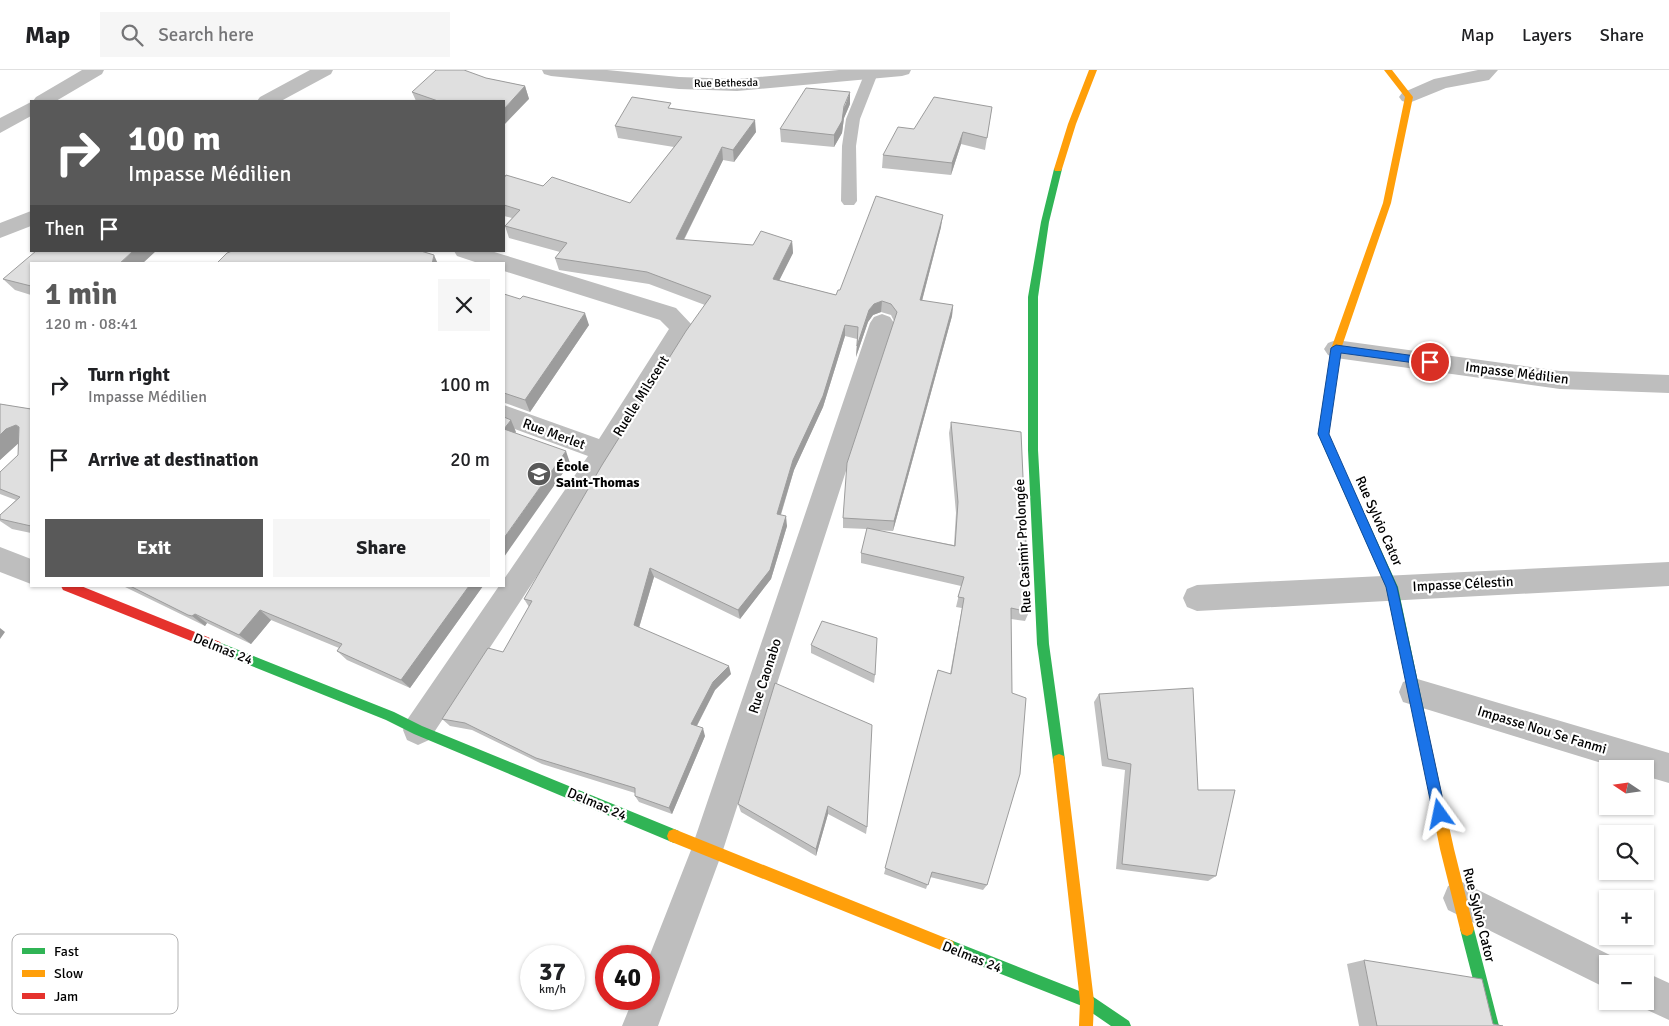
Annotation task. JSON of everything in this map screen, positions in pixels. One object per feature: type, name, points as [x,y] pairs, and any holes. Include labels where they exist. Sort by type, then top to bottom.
[{"type":"street","points":[[45,100],[95,70]]},
{"type":"street","points":[[269,100],[324,70]]},
{"type":"street","name":"Rue Bethesda","points":[[551,70],[679,83],[737,85],[902,70]]},
{"type":"street","name":"Rue Casimir Prolongée","points":[[1086,1026],[1087,1001],[1066,811],[1043,644],[1033,450],[1033,306],[1045,222],[1056,176],[1072,124],[1092,70]]},
{"type":"street","points":[[1388,70],[1409,97],[1441,76],[1482,76],[1488,70]]},
{"type":"street","name":"Rue Sylvio Cator","points":[[1409,97],[1387,203],[1336,348],[1323,434],[1392,587],[1447,849],[1492,1026]]},
{"type":"street","points":[[0,127],[30,109]]},
{"type":"street","points":[[0,231],[30,218]]},
{"type":"street","name":"Ruelle Milscent","points":[[468,252],[500,262]]},
{"type":"street","name":"Ruelle Milscent","points":[[418,730],[605,452],[680,333],[681,326],[668,314],[505,263]]},
{"type":"street","name":"Rue Caonabo","points":[[640,1026],[707,850],[882,323]]},
{"type":"street","name":"Impasse Médilien","points":[[1336,348],[1560,380],[1669,384]]},
{"type":"street","name":"Rue Merlet","points":[[505,415],[605,452]]},
{"type":"street","points":[[0,559],[30,572]]},
{"type":"street","name":"Impasse Célestin","points":[[1197,598],[1669,574]]},
{"type":"street","name":"Delmas 24","points":[[69,587],[390,716],[418,730],[707,850],[1087,1001],[1124,1026]]},
{"type":"street","name":"Impasse Nou Se Fanmi","points":[[1414,692],[1669,768]]},
{"type":"street","points":[[1460,898],[1599,968]]},
{"type":"street","points":[[1654,994],[1669,1002]]},
{"type":"lane","points":[[849,201],[849,146],[853,119],[871,73]]},
{"type":"building","points":[[436,70],[464,70],[486,78],[525,86],[505,108],[505,100],[435,100],[412,92]]},
{"type":"building","points":[[806,88],[850,92],[844,106],[842,121],[834,135],[780,129]]},
{"type":"building","points":[[632,97],[671,103],[668,108],[755,120],[733,150],[722,147],[676,239],[753,245],[761,231],[792,241],[773,279],[836,295],[838,290],[840,290],[876,196],[943,215],[920,300],[953,305],[894,521],[843,518],[847,463],[897,312],[891,304],[882,301],[874,304],[869,310],[857,346],[858,327],[845,325],[823,396],[793,460],[777,514],[786,516],[770,570],[738,610],[650,568],[634,625],[729,666],[713,682],[691,724],[703,728],[669,808],[635,796],[635,788],[536,758],[465,723],[442,719],[488,648],[503,652],[532,601],[524,599],[602,465],[686,331],[711,296],[647,272],[555,258],[567,243],[505,226],[520,210],[505,205],[506,175],[543,186],[552,177],[630,203],[682,137],[615,126]]},
{"type":"building","points":[[934,97],[992,107],[987,138],[963,132],[952,163],[883,155],[898,127],[914,129]]},
{"type":"building","points":[[35,252],[132,252],[121,262],[30,262],[30,286],[3,279]]},
{"type":"building","points":[[424,252],[434,255],[432,262],[218,262],[227,253]]},
{"type":"building","points":[[505,294],[520,299],[523,296],[585,313],[525,400],[505,393]]},
{"type":"building","points":[[0,404],[30,409],[30,526],[0,519],[0,515],[20,497],[0,489],[0,472],[18,455],[19,427],[16,425],[6,429],[0,435]]},
{"type":"building","points":[[505,417],[511,420],[505,428]]},
{"type":"building","points":[[951,422],[1021,432],[1029,612],[1011,608],[1012,693],[1026,698],[1020,774],[987,885],[932,872],[928,885],[885,868],[938,670],[951,674],[964,598],[958,597],[964,577],[861,553],[867,528],[955,546],[958,502]]},
{"type":"building","points":[[505,429],[566,451],[505,537]]},
{"type":"building","points":[[132,587],[468,587],[401,680],[337,651],[342,644],[260,610],[239,635],[195,614],[192,616]]},
{"type":"building","points":[[822,621],[877,638],[875,675],[811,645]]},
{"type":"building","points":[[775,683],[872,725],[867,827],[828,806],[816,849],[738,804]]},
{"type":"building","points":[[1193,688],[1198,790],[1235,790],[1216,876],[1122,864],[1131,764],[1108,759],[1099,694]]},
{"type":"building","points":[[1364,960],[1482,979],[1493,1024],[1503,1026],[1377,1026]]},
{"type":"traffic: fast","points":[[1058,169],[1045,222],[1033,297],[1033,450],[1043,644],[1059,760]]},
{"type":"traffic: fast","points":[[1331,383],[1323,434],[1392,587],[1423,735]]},
{"type":"traffic: fast","points":[[216,646],[390,716],[418,730],[674,836]]},
{"type":"traffic: fast","points":[[1467,929],[1492,1026]]},
{"type":"traffic: fast","points":[[948,946],[1087,1001],[1124,1026]]},
{"type":"traffic: slow","points":[[1058,169],[1072,124],[1093,70]]},
{"type":"traffic: slow","points":[[1331,383],[1336,349],[1387,203],[1409,97],[1388,70]]},
{"type":"traffic: slow","points":[[1423,735],[1447,849],[1467,929]]},
{"type":"traffic: slow","points":[[1059,760],[1087,1001],[1086,1026]]},
{"type":"traffic: slow","points":[[674,836],[948,946]]},
{"type":"traffic: jam","points":[[69,587],[216,646]]},
{"type":"place","name":"École Saint-Thomas","points":[[539,474]]},
{"type":"route","points":[[1430,362],[1336,348],[1323,434],[1392,587],[1440,814]]}]
